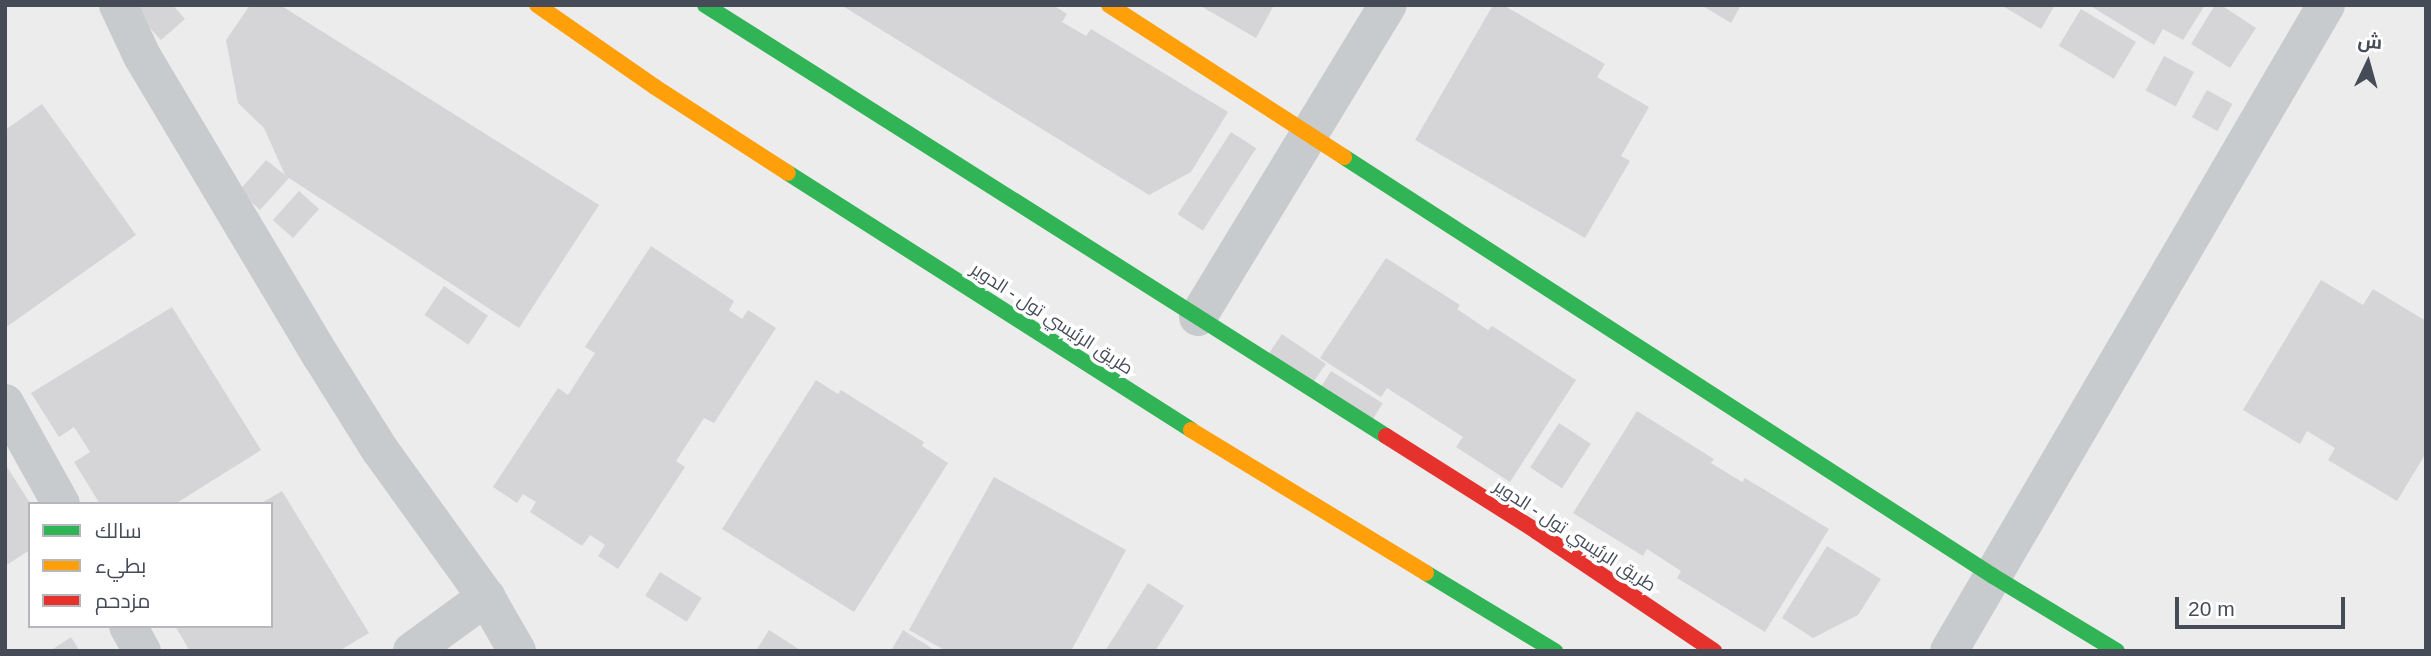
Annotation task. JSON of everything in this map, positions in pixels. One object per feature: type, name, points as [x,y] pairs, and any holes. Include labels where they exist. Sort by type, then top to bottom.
[{"type":"main road","name":"طريق الرئيسي تول - الدوير","points":[[537,5],[655,86],[1151,406],[1555,651]]},
{"type":"main road","name":"طريق الرئيسي تول - الدوير","points":[[705,5],[1536,531],[1714,651]]},
{"type":"main road","points":[[1109,5],[1993,576],[2117,651]]},
{"type":"street","points":[[118,5],[142,56],[373,438],[486,597],[517,651]]},
{"type":"street","points":[[1198,317],[1388,5]]},
{"type":"street","points":[[1949,651],[2326,5]]},
{"type":"street","points":[[5,403],[60,502]]},
{"type":"street","points":[[412,651],[486,597]]},
{"type":"street","points":[[129,628],[142,651]]},
{"type":"building","points":[[143,5],[173,5],[185,19],[161,40],[135,12]]},
{"type":"building","points":[[250,5],[280,5],[599,205],[519,328],[289,178],[260,210],[239,191],[266,160],[285,175],[264,128],[238,103],[226,40]]},
{"type":"building","points":[[841,5],[1053,5],[1067,14],[1062,22],[1086,36],[1091,29],[1228,112],[1191,172],[1149,195]]},
{"type":"building","points":[[1199,5],[1274,5],[1256,38]]},
{"type":"building","points":[[1493,5],[1503,5],[1605,64],[1597,77],[1649,107],[1621,156],[1630,161],[1585,238],[1415,140]]},
{"type":"building","points":[[1701,5],[1741,5],[1731,23]]},
{"type":"building","points":[[2001,5],[2055,5],[2041,29]]},
{"type":"building","points":[[2089,5],[2205,5],[2183,40],[2163,29],[2154,45]]},
{"type":"building","points":[[2215,5],[2221,5],[2256,28],[2230,68],[2191,44]]},
{"type":"building","points":[[2081,9],[2136,42],[2114,79],[2059,46]]},
{"type":"building","points":[[2164,56],[2194,72],[2176,106],[2146,90]]},
{"type":"building","points":[[2207,90],[2232,104],[2217,131],[2192,117]]},
{"type":"building","points":[[42,104],[136,235],[5,328],[5,130]]},
{"type":"building","points":[[1231,132],[1256,148],[1203,231],[1178,214]]},
{"type":"building","points":[[299,191],[319,209],[293,238],[273,220]]},
{"type":"building","points":[[651,246],[734,301],[729,310],[742,319],[748,310],[776,328],[714,423],[704,418],[676,461],[685,467],[618,569],[598,556],[605,545],[590,535],[582,546],[530,512],[536,502],[523,494],[517,503],[493,487],[558,388],[568,395],[595,353],[585,347]]},
{"type":"building","points":[[1386,258],[1460,305],[1457,309],[1488,330],[1492,326],[1576,380],[1510,482],[1456,447],[1463,437],[1387,388],[1381,397],[1320,358]]},
{"type":"building","points":[[2321,280],[2363,305],[2373,289],[2426,321],[2426,453],[2397,501],[2328,460],[2335,448],[2307,431],[2300,444],[2243,410]]},
{"type":"building","points":[[444,286],[488,316],[468,345],[424,315]]},
{"type":"building","points":[[172,307],[261,450],[178,502],[99,502],[74,462],[90,452],[74,427],[59,437],[31,393]]},
{"type":"building","points":[[1282,334],[1326,364],[1311,386],[1267,356]]},
{"type":"building","points":[[1331,371],[1383,403],[1371,422],[1319,390]]},
{"type":"building","points":[[816,380],[838,394],[841,390],[924,442],[922,446],[948,463],[854,612],[722,529]]},
{"type":"building","points":[[1637,411],[1714,459],[1711,463],[1742,482],[1745,478],[1829,529],[1765,632],[1677,578],[1681,571],[1647,549],[1643,556],[1573,513]]},
{"type":"building","points":[[1559,423],[1591,444],[1562,488],[1530,467]]},
{"type":"building","points":[[5,464],[29,502],[28,551],[5,566]]},
{"type":"building","points":[[994,477],[1126,550],[1071,651],[946,651],[909,630]]},
{"type":"building","points":[[282,491],[369,633],[339,651],[190,651],[176,628],[273,628],[273,502],[263,502]]},
{"type":"building","points":[[1827,546],[1881,579],[1858,615],[1813,638],[1782,618]]},
{"type":"building","points":[[660,572],[702,598],[687,622],[645,596]]},
{"type":"building","points":[[1148,583],[1184,606],[1155,651],[1105,651]]},
{"type":"building","points":[[769,630],[802,651],[756,651]]},
{"type":"building","points":[[903,630],[936,651],[891,651]]},
{"type":"building","points":[[71,637],[80,651],[50,651]]},
{"type":"traffic: fast","points":[[705,5],[1386,436]]},
{"type":"traffic: fast","points":[[1344,157],[1993,576],[2117,651]]},
{"type":"traffic: fast","points":[[788,173],[1191,430]]},
{"type":"traffic: fast","points":[[1426,573],[1555,651]]},
{"type":"traffic: slow","points":[[537,5],[655,87],[788,173]]},
{"type":"traffic: slow","points":[[1109,5],[1344,157]]},
{"type":"traffic: slow","points":[[1191,430],[1426,573]]},
{"type":"traffic: jam","points":[[1386,436],[1536,531],[1714,651]]}]
